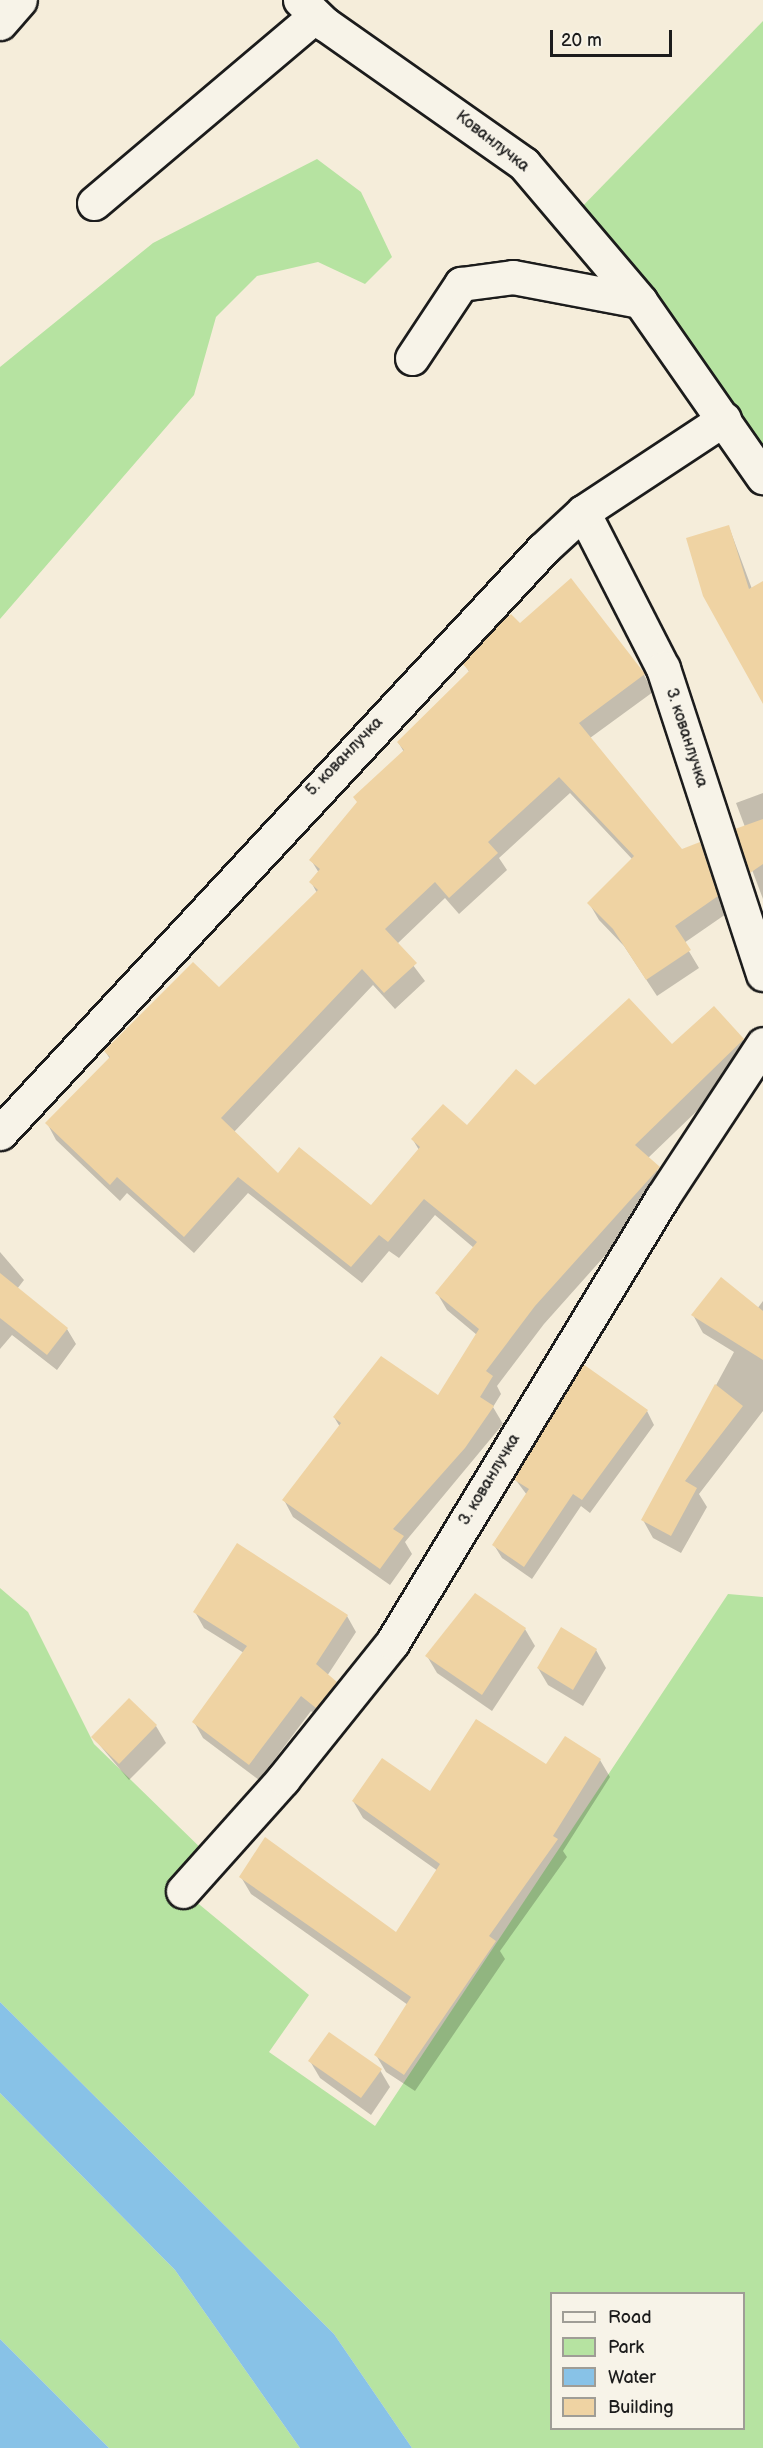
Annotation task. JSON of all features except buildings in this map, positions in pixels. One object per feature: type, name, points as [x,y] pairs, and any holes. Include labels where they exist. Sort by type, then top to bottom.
[{"type":"street","points":[[0,23],[20,0]]},
{"type":"street","name":"Кованлучка","points":[[94,203],[308,8],[524,164],[640,301],[763,477]]},
{"type":"street","points":[[412,358],[461,284],[513,277],[640,301]]},
{"type":"street","name":"5. кованлучка","points":[[0,1133],[307,797],[583,512],[724,419]]},
{"type":"street","name":"3. кованлучка","points":[[583,512],[663,668],[763,974]]},
{"type":"street","name":"3. кованлучка","points":[[183,1891],[283,1779],[392,1643],[662,1198],[763,1044]]},
{"type":"green space","points":[[763,21],[763,455],[573,216]]},
{"type":"green space","points":[[317,159],[361,192],[392,257],[365,284],[318,262],[257,276],[216,317],[194,395],[0,619],[0,367],[153,243]]},
{"type":"green space","points":[[0,1588],[28,1612],[94,1744],[211,1858],[183,1891],[309,1995],[269,2052],[375,2126],[728,1594],[763,1597],[763,2448],[412,2448],[334,2334],[0,2002]]},
{"type":"green space","points":[[0,2093],[175,2270],[300,2448],[109,2448],[0,2339]]},
{"type":"water","points":[[0,2002],[334,2334],[412,2448],[300,2448],[175,2270],[0,2093]]},
{"type":"water","points":[[0,2339],[109,2448],[0,2448]]}]
